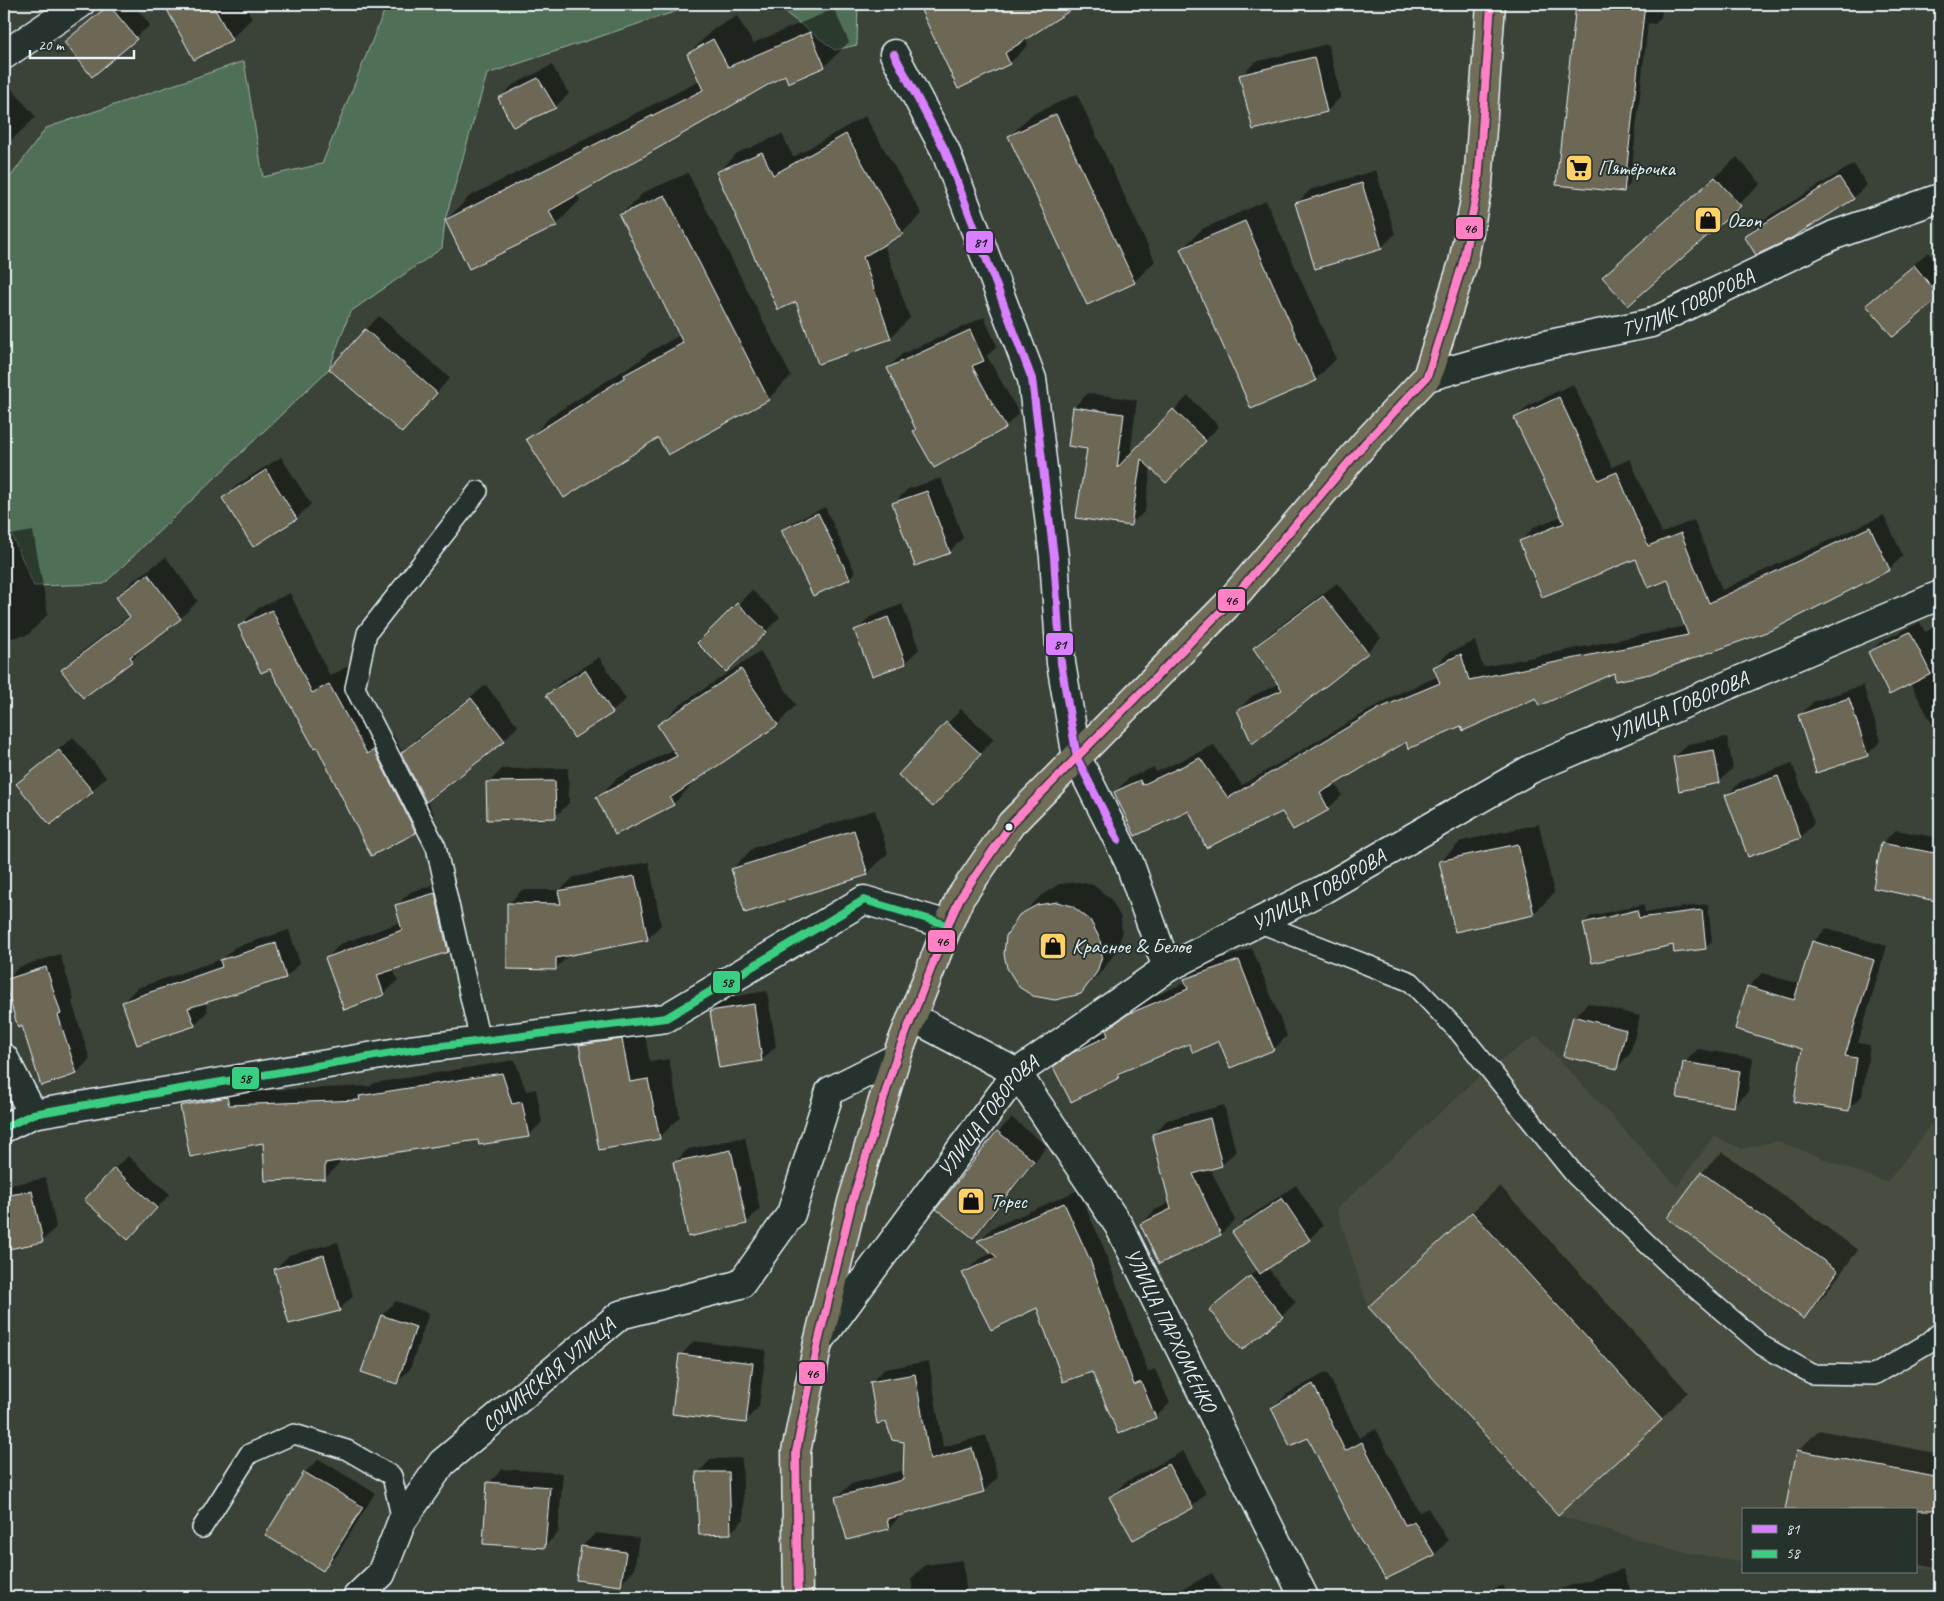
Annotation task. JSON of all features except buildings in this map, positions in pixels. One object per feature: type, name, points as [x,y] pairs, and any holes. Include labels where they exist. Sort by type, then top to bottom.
[{"type":"highway","points":[[798,1597],[796,1452],[818,1343],[852,1202],[896,1058],[948,925],[960,898],[1012,824],[1226,606],[1365,443],[1427,377],[1463,264],[1478,184],[1492,4]]},
{"type":"street","points":[[4,56],[80,4]]},
{"type":"street","points":[[894,54],[945,150],[1032,379],[1054,557],[1061,663],[1077,758],[1129,862],[1167,968]]},
{"type":"street","name":"ТУПИК ГОВОРОВА","points":[[1427,377],[1526,349],[1652,323],[1834,235],[1940,198]]},
{"type":"street","name":"УЛИЦА ГОВОРОВА","points":[[818,1343],[1018,1073],[1167,968],[1260,923],[1322,890],[1531,770],[1940,594]]},
{"type":"street","points":[[4,1128],[33,1114],[410,1050],[666,1018],[864,900],[948,925]]},
{"type":"street","points":[[912,1018],[1018,1073]]},
{"type":"street","points":[[4,1058],[33,1114]]},
{"type":"street","name":"СОЧИНСКАЯ УЛИЦА","points":[[357,1597],[380,1574],[402,1521],[442,1462],[620,1315],[741,1284],[791,1214],[830,1091],[896,1058]]},
{"type":"street","name":"УЛИЦА ПАРХОМЕНКО","points":[[1018,1073],[1119,1226],[1304,1597]]},
{"type":"lane","points":[[478,491],[368,633],[355,688],[436,847],[480,1041]]},
{"type":"lane","points":[[1260,923],[1411,982],[1460,1033],[1575,1175],[1679,1274],[1763,1346],[1812,1374],[1874,1375],[1928,1343],[1940,1332]]},
{"type":"lane","points":[[202,1528],[249,1454],[294,1434],[347,1450],[392,1476],[402,1521]]},
{"type":"shaded area","points":[[1537,1036],[1677,1187],[1714,1136],[1741,1149],[1777,1141],[1887,1183],[1940,1113],[1940,1569],[1916,1568],[1916,1508],[1742,1508],[1742,1561],[1682,1552],[1558,1515],[1368,1307],[1337,1209],[1487,1069]]},
{"type":"green space","points":[[387,4],[698,4],[487,74],[445,220],[442,248],[350,312],[329,369],[104,584],[34,586],[4,517],[4,186],[46,128],[244,61],[263,177],[322,164]]},
{"type":"green space","points":[[774,4],[858,4],[857,45],[835,50]]},
{"type":"transit line","name":"46","points":[[798,1597],[796,1452],[818,1343],[852,1202],[896,1058],[948,925],[960,898],[1011,824],[1226,606],[1365,443],[1427,377],[1463,263],[1478,184],[1491,4]]},
{"type":"transit line","name":"81","points":[[894,54],[945,150],[1032,379],[1054,557],[1061,663],[1077,758],[1118,840]]},
{"type":"transit line","name":"58","points":[[4,1128],[33,1114],[410,1050],[666,1018],[864,900],[948,925]]},
{"type":"place","name":"Пятёрочка","points":[[1579,168]]},
{"type":"place","name":"Ozon","points":[[1708,220]]},
{"type":"place","name":"Красное & Белое","points":[[1053,946]]},
{"type":"place","name":"Торес","points":[[971,1201]]}]
